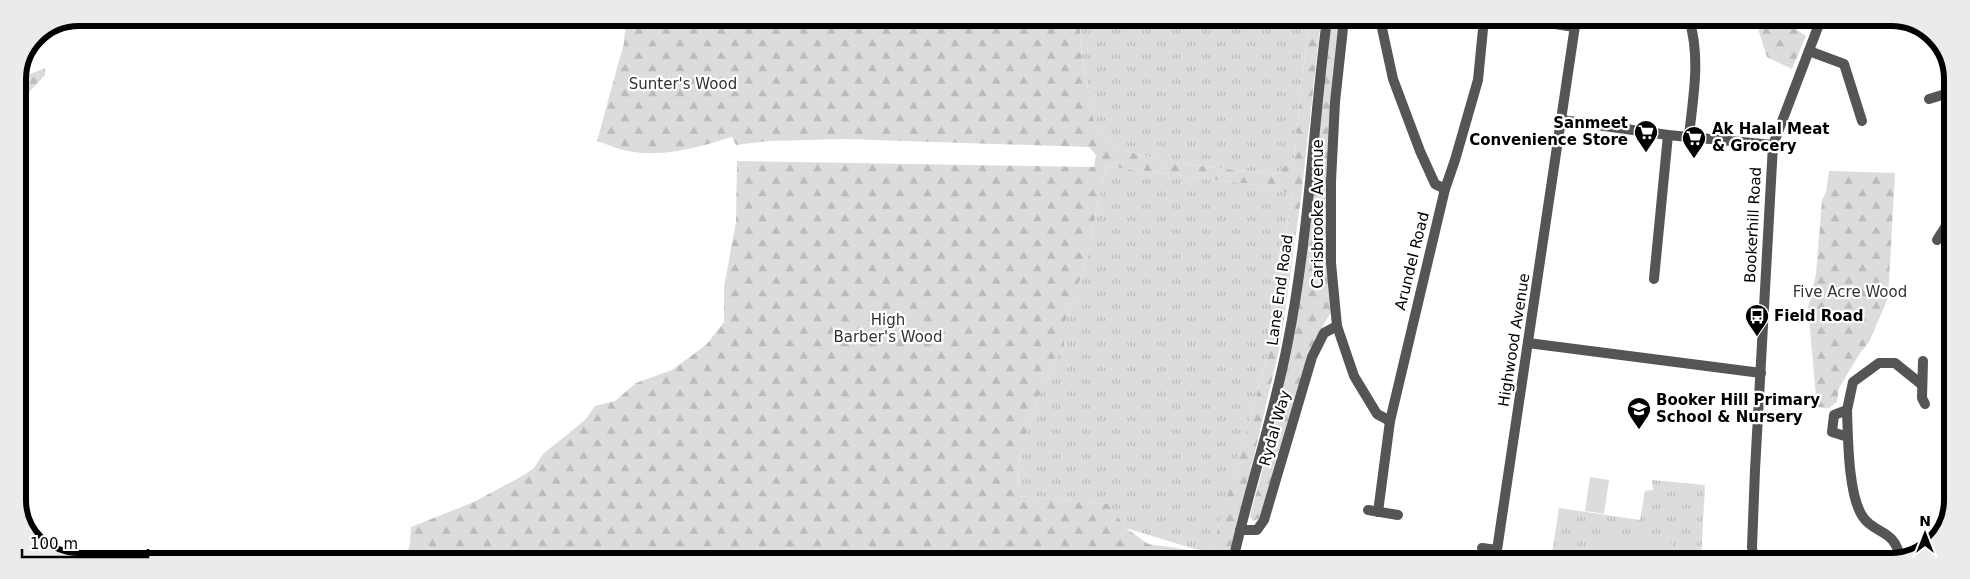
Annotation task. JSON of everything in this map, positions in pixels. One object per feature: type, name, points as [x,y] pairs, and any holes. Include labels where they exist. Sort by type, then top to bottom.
[{"type":"street","name":"Lane End Road","points":[[1235,553],[1262,456],[1288,340],[1298,273],[1326,26]]},
{"type":"street","name":"Carisbrooke Avenue","points":[[1343,26],[1335,102],[1331,181],[1331,263],[1337,326],[1354,376],[1376,414],[1390,421]]},
{"type":"street","points":[[1382,26],[1393,79],[1420,151],[1435,184],[1445,189]]},
{"type":"street","name":"Arundel Road","points":[[1398,515],[1373,511],[1390,421],[1445,189],[1456,160],[1478,80],[1483,26]]},
{"type":"street","name":"Highwood Avenue","points":[[1482,548],[1497,550],[1575,26]]},
{"type":"street","points":[[1689,136],[1697,64],[1691,26]]},
{"type":"street","name":"Bookerhill Road","points":[[1753,553],[1766,252],[1773,146],[1818,26]]},
{"type":"street","points":[[1808,51],[1844,64],[1862,121]]},
{"type":"street","points":[[1929,100],[1944,95]]},
{"type":"street","points":[[1562,120],[1668,135],[1773,146]]},
{"type":"street","points":[[1654,279],[1668,135]]},
{"type":"street","points":[[1937,240],[1944,229]]},
{"type":"street","name":"Rydal Way","points":[[1240,530],[1257,530],[1264,520],[1312,357],[1324,333],[1337,326]]},
{"type":"street","points":[[1528,343],[1761,373]]},
{"type":"street","points":[[1923,361],[1921,384],[1922,398],[1925,404]]},
{"type":"street","points":[[1899,552],[1890,536],[1863,518],[1854,497],[1847,410],[1853,382],[1878,364],[1895,363],[1921,384]]},
{"type":"street","points":[[1847,410],[1834,414],[1832,432],[1848,437]]},
{"type":"green space","name":"High Barber's Wood","points":[[625,26],[1081,26],[1081,51],[1093,117],[1100,135],[1111,144],[1130,152],[1182,163],[1276,174],[1294,158],[1308,26],[1320,26],[1301,198],[1280,346],[1231,553],[1211,553],[408,553],[411,527],[474,502],[524,475],[534,468],[543,454],[585,420],[595,406],[615,401],[636,383],[672,370],[706,345],[724,322],[724,287],[736,222],[737,161],[1094,167],[1096,155],[1089,147],[845,139],[768,141],[736,145],[732,137],[672,152],[647,153],[616,148],[597,141],[624,43]],"holes":[[[1106,166],[1258,185],[1292,194],[1266,362],[1211,553],[1148,544],[1126,528],[1108,504],[1019,496],[1018,462],[1041,391],[1054,361],[1064,349],[1064,325],[1085,265]]]},
{"type":"green space","points":[[1081,26],[1308,26],[1294,158],[1276,174],[1182,163],[1130,152],[1111,144],[1100,135],[1093,117],[1081,51]]},
{"type":"green space","points":[[1328,26],[1342,26],[1339,43],[1331,312],[1323,326],[1306,371],[1260,518],[1253,521],[1250,516],[1275,425],[1293,334]]},
{"type":"green space","points":[[1757,26],[1793,26],[1806,36],[1792,69],[1767,57]]},
{"type":"green space","points":[[45,68],[45,75],[26,95],[26,76]]},
{"type":"green space","points":[[1106,166],[1258,185],[1292,194],[1266,362],[1211,553],[1126,528],[1107,504],[1019,496],[1018,462],[1041,391],[1054,361],[1064,349],[1064,325],[1085,265]]},
{"type":"green space","name":"Five Acre Wood","points":[[1829,171],[1895,173],[1888,298],[1869,342],[1860,353],[1839,388],[1837,402],[1829,408],[1817,407],[1808,308],[1816,274],[1822,200],[1826,192]]},
{"type":"green space","points":[[1590,477],[1609,480],[1604,514],[1585,511]]},
{"type":"green space","points":[[1652,480],[1705,485],[1701,553],[1552,553],[1559,508],[1640,520],[1645,491],[1653,490]]},
{"type":"green space","points":[[1606,535],[1673,543],[1672,553],[1604,553]]},
{"type":"green space","points":[[1256,551],[1298,551],[1306,553],[1247,553]]},
{"type":"place","name":"Sanmeet Convenience Store","points":[[1646,153]]},
{"type":"place","name":"Ak Halal Meat & Grocery","points":[[1694,159]]},
{"type":"place","name":"Field Road","points":[[1757,337]]},
{"type":"place","name":"Booker Hill Primary School & Nursery","points":[[1639,430]]},
{"type":"park label","name":"Sunter's Wood","points":[[683,84]]}]
